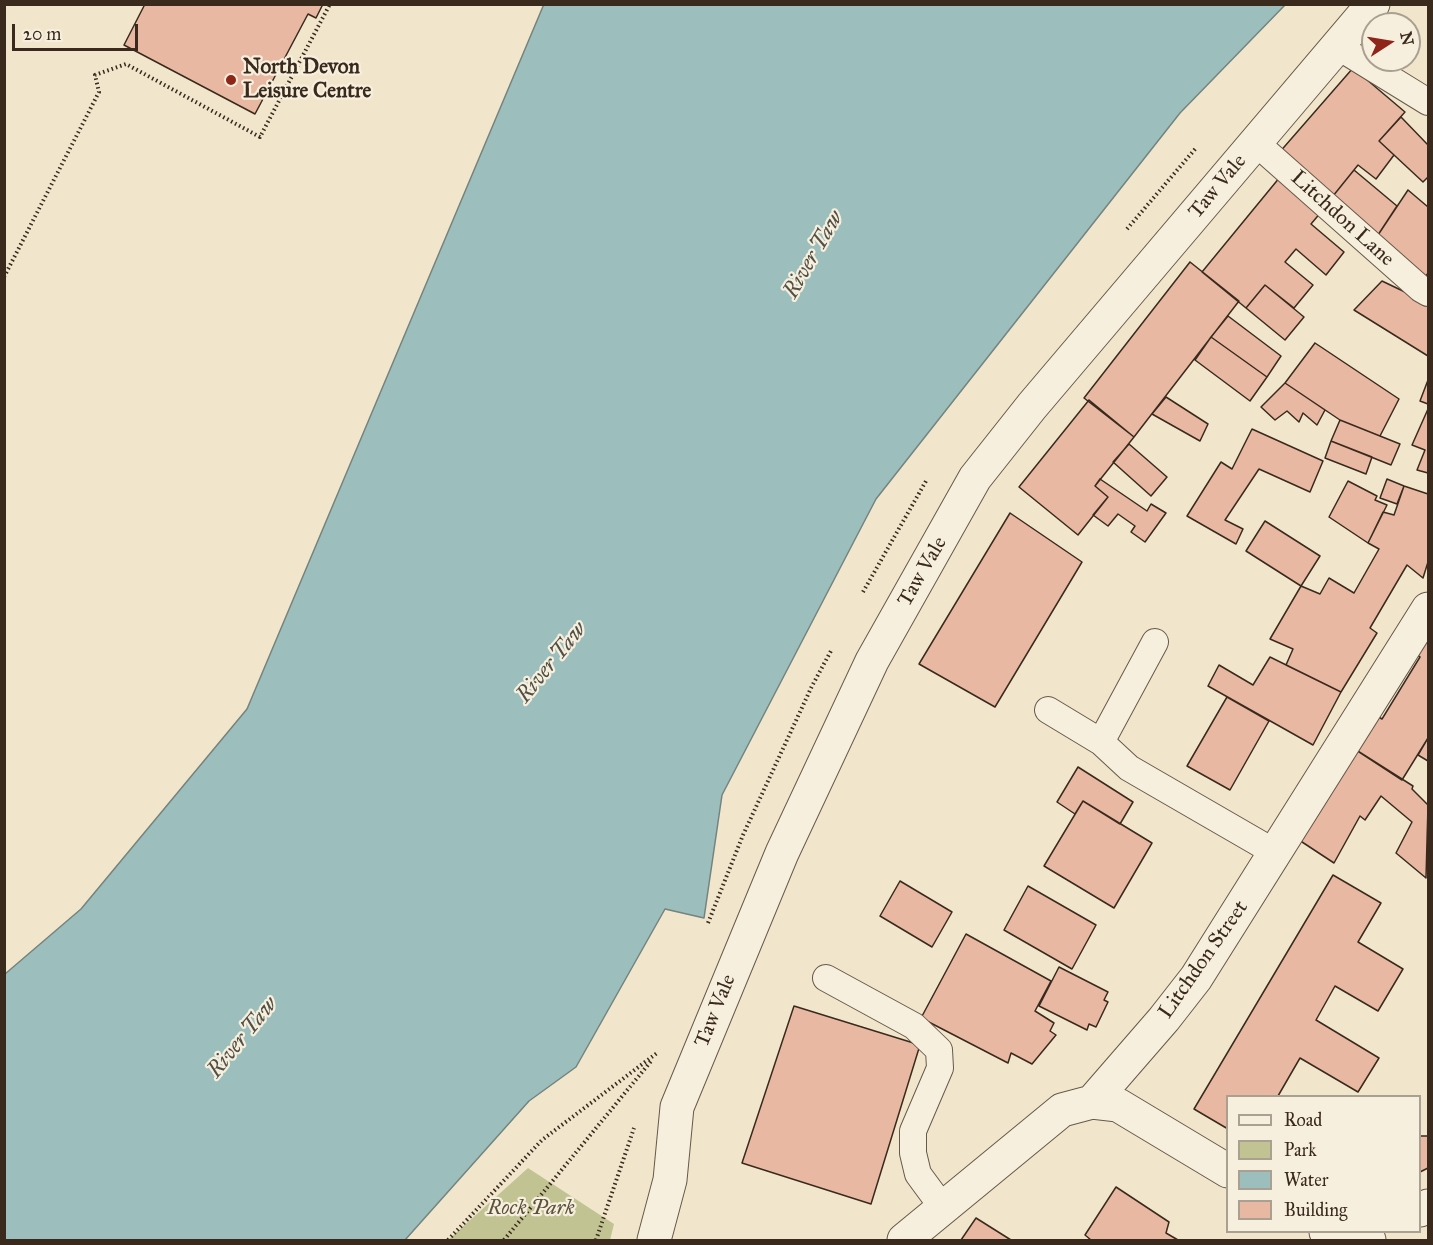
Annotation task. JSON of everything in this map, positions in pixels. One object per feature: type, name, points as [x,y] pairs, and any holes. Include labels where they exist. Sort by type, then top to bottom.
[{"type":"street","name":"Taw Vale","points":[[654,1240],[670,1180],[677,1107],[782,854],[872,661],[975,478],[1032,406],[1373,4]]},
{"type":"street","name":"Litchdon Street","points":[[1092,1102],[1164,1019],[1196,978],[1428,609]]},
{"type":"street","points":[[904,1240],[1062,1110],[1092,1102],[1118,1105],[1226,1170]]},
{"type":"street","points":[[1328,1235],[1344,1238],[1370,1236]]},
{"type":"lane","points":[[1337,46],[1428,102]]},
{"type":"lane","name":"Litchdon Lane","points":[[1256,143],[1428,293]]},
{"type":"lane","points":[[1101,742],[1155,642]]},
{"type":"lane","points":[[1048,710],[1101,742],[1129,768],[1276,853]]},
{"type":"lane","points":[[826,978],[914,1026],[939,1050],[940,1068],[913,1131],[913,1153],[918,1174],[943,1208]]},
{"type":"path","points":[[4,277],[99,92],[95,75],[126,64],[260,137],[330,4]]},
{"type":"path","points":[[652,1073],[660,1050]]},
{"type":"path","points":[[448,1240],[542,1140],[660,1050]]},
{"type":"path","points":[[504,1240],[660,1050]]},
{"type":"path","points":[[596,1240],[638,1118]]},
{"type":"green space","name":"Rock Park","points":[[528,1168],[614,1224],[610,1240],[448,1240]]},
{"type":"water","name":"River Taw","points":[[544,4],[1285,5],[1180,113],[876,499],[722,795],[704,918],[665,909],[576,1067],[529,1101],[405,1240],[5,1240],[5,974],[81,909],[247,709]]},
{"type":"building","name":"North Devon Leisure Centre","points":[[145,4],[323,4],[316,18],[308,14],[255,114],[124,45]]},
{"type":"building","points":[[1353,68],[1405,112],[1379,141],[1394,155],[1376,179],[1358,165],[1333,196],[1278,154]]},
{"type":"building","points":[[1401,117],[1428,145],[1428,177],[1423,182],[1379,141]]},
{"type":"building","points":[[1354,170],[1397,206],[1376,238],[1333,196]]},
{"type":"building","points":[[1280,177],[1322,211],[1311,224],[1344,252],[1326,275],[1296,249],[1285,262],[1313,285],[1294,308],[1265,285],[1246,308],[1202,272]]},
{"type":"building","points":[[1408,190],[1428,207],[1428,273],[1423,281],[1376,238]]},
{"type":"building","points":[[1190,262],[1239,301],[1134,437],[1084,398]]},
{"type":"building","points":[[1382,281],[1428,303],[1428,356],[1354,310]]},
{"type":"building","points":[[1265,285],[1304,317],[1285,340],[1246,308]]},
{"type":"building","points":[[1228,316],[1281,356],[1267,377],[1211,337]]},
{"type":"building","points":[[1211,337],[1267,377],[1250,401],[1195,360]]},
{"type":"building","points":[[1315,343],[1399,399],[1380,436],[1340,420],[1285,383]]},
{"type":"building","points":[[1428,380],[1428,404],[1420,401]]},
{"type":"building","points":[[1285,383],[1325,410],[1317,425],[1303,413],[1299,422],[1287,411],[1275,420],[1261,407]]},
{"type":"building","points":[[1166,397],[1208,424],[1200,441],[1152,414]]},
{"type":"building","points":[[1089,400],[1134,437],[1095,486],[1108,497],[1078,535],[1019,487]]},
{"type":"building","points":[[1428,409],[1428,473],[1417,470],[1425,450],[1412,445]]},
{"type":"building","points":[[1340,420],[1400,444],[1391,465],[1331,441]]},
{"type":"building","points":[[1252,429],[1323,461],[1310,492],[1259,469],[1225,520],[1243,529],[1236,544],[1187,516],[1221,462],[1232,469]]},
{"type":"building","points":[[1331,441],[1372,457],[1366,474],[1325,458]]},
{"type":"building","points":[[1129,444],[1167,477],[1151,496],[1113,462]]},
{"type":"building","points":[[1100,479],[1147,511],[1151,504],[1166,513],[1145,542],[1131,532],[1135,526],[1118,514],[1108,526],[1093,515],[1108,497],[1095,486]]},
{"type":"building","points":[[1387,479],[1404,486],[1397,504],[1380,498]]},
{"type":"building","points":[[1348,481],[1377,496],[1375,500],[1387,505],[1368,543],[1329,517]]},
{"type":"building","points":[[1404,486],[1428,494],[1428,562],[1423,578],[1407,565],[1370,628],[1377,633],[1341,692],[1286,665],[1293,649],[1270,639],[1301,586],[1320,594],[1329,578],[1354,593],[1379,549],[1368,543],[1383,512],[1394,515]]},
{"type":"building","points":[[1010,513],[1082,562],[995,707],[919,664]]},
{"type":"building","points":[[1265,521],[1320,556],[1301,586],[1246,551]]},
{"type":"building","points":[[1428,632],[1428,738],[1402,780],[1353,748],[1374,714],[1382,719],[1420,657],[1415,654]]},
{"type":"building","points":[[1270,657],[1341,692],[1313,745],[1208,686],[1219,665],[1253,685]]},
{"type":"building","points":[[1227,697],[1269,721],[1230,790],[1187,766]]},
{"type":"building","points":[[1428,738],[1428,761],[1418,755]]},
{"type":"building","points":[[1353,748],[1413,786],[1412,789],[1428,805],[1426,878],[1396,853],[1412,822],[1381,796],[1365,820],[1360,816],[1334,863],[1299,840]]},
{"type":"building","points":[[1078,767],[1133,802],[1120,824],[1083,801],[1075,814],[1057,802]]},
{"type":"building","points":[[1083,801],[1152,843],[1114,908],[1044,866]]},
{"type":"building","points":[[1333,875],[1381,903],[1358,942],[1403,969],[1378,1011],[1335,986],[1316,1020],[1379,1058],[1358,1092],[1300,1058],[1279,1095],[1226,1095],[1226,1128],[1194,1109]]},
{"type":"building","points":[[900,881],[952,912],[932,947],[880,916]]},
{"type":"building","points":[[1028,886],[1096,925],[1072,969],[1004,930]]},
{"type":"building","points":[[966,934],[1051,981],[1035,1011],[1054,1023],[1050,1031],[1056,1035],[1032,1064],[1011,1053],[1008,1063],[921,1018]]},
{"type":"building","points":[[1059,967],[1108,992],[1104,1000],[1108,1002],[1096,1027],[1089,1024],[1087,1030],[1039,1006]]},
{"type":"building","points":[[794,1006],[920,1045],[871,1204],[742,1163]]},
{"type":"building","points":[[1421,1136],[1428,1136],[1428,1168],[1421,1172]]},
{"type":"building","points":[[1116,1187],[1169,1222],[1166,1233],[1178,1240],[1091,1240],[1085,1235]]},
{"type":"building","points":[[976,1218],[1011,1240],[961,1240]]},
{"type":"place","name":"North Devon Leisure Centre","points":[[231,80]]}]
